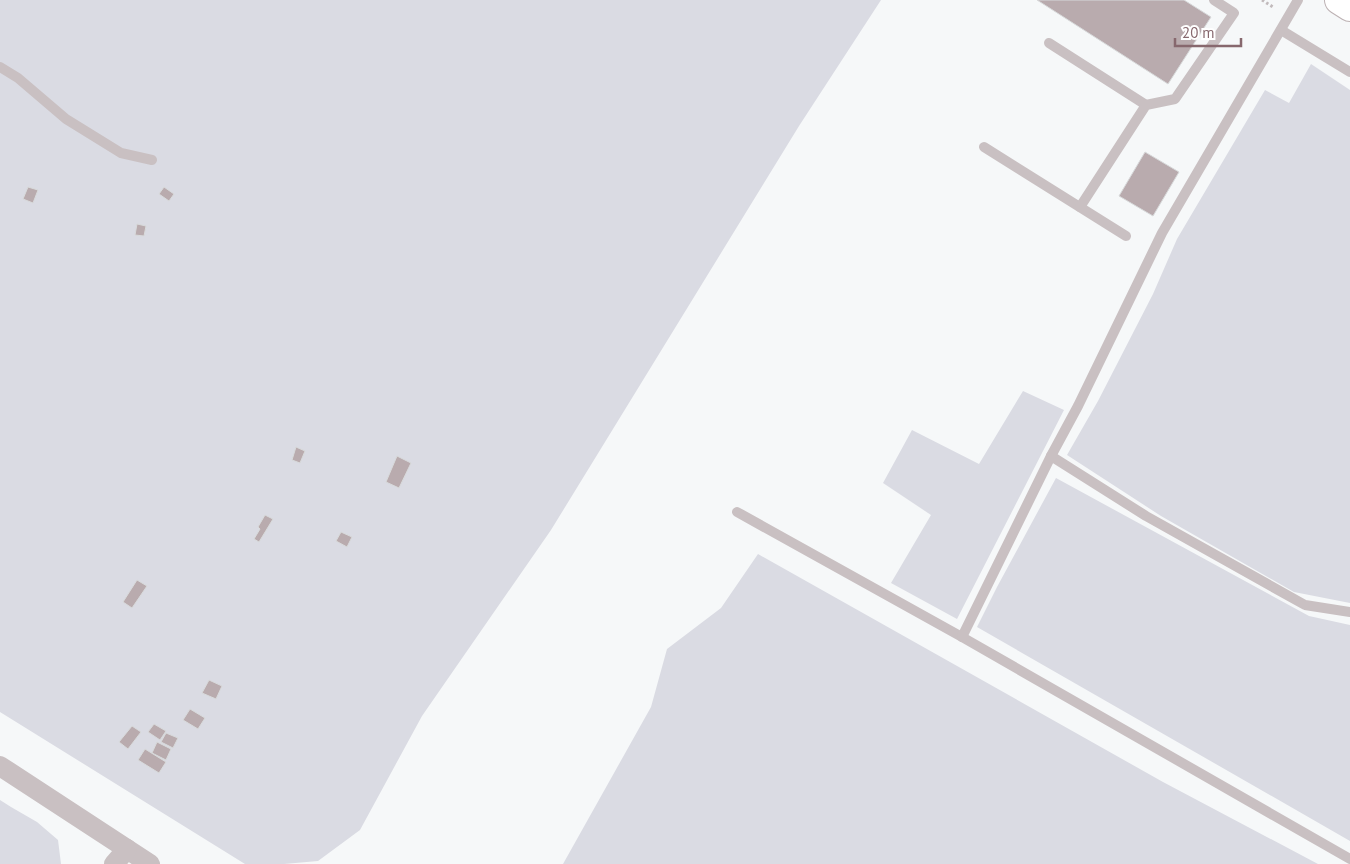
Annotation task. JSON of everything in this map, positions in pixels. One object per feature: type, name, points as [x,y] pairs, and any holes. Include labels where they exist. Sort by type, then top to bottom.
[{"type":"main road","points":[[1339,0],[1350,7]]},
{"type":"street","points":[[0,766],[150,864]]},
{"type":"street","points":[[114,864],[127,849]]},
{"type":"lane","points":[[1048,43],[1146,105],[1175,99],[1234,13],[1214,0]]},
{"type":"lane","points":[[962,637],[1162,234],[1298,0]]},
{"type":"lane","points":[[1281,30],[1350,72]]},
{"type":"lane","points":[[0,67],[18,78],[66,119],[121,153],[152,160]]},
{"type":"lane","points":[[1080,207],[1146,105]]},
{"type":"lane","points":[[984,147],[1126,236]]},
{"type":"lane","points":[[1051,456],[1146,516],[1305,605],[1350,612]]},
{"type":"lane","points":[[737,512],[962,637],[1350,859]]},
{"type":"path","points":[[1262,0],[1273,7]]},
{"type":"shaded area","points":[[0,0],[881,0],[799,126],[551,530],[422,716],[360,830],[318,861],[284,864],[245,864],[0,712]]},
{"type":"shaded area","points":[[1311,64],[1350,90],[1350,603],[1294,592],[1161,516],[1067,455],[1098,401],[1153,294],[1177,239],[1265,90],[1289,103]]},
{"type":"shaded area","points":[[1023,391],[1064,410],[957,619],[891,583],[931,515],[883,483],[912,430],[979,464]]},
{"type":"shaded area","points":[[1056,478],[1309,616],[1350,625],[1350,841],[977,627]]},
{"type":"shaded area","points":[[758,554],[1163,782],[1318,864],[563,864],[651,707],[667,649],[721,608]]},
{"type":"shaded area","points":[[0,800],[37,822],[58,840],[61,864],[0,864]]},
{"type":"building","points":[[1037,0],[1184,0],[1211,17],[1168,84]]},
{"type":"building","points":[[1145,152],[1179,172],[1153,216],[1119,196]]},
{"type":"building","points":[[28,187],[38,190],[33,203],[23,199]]},
{"type":"building","points":[[164,187],[174,194],[169,201],[159,194]]},
{"type":"building","points":[[137,224],[146,226],[144,236],[135,235]]},
{"type":"building","points":[[296,447],[305,451],[300,463],[292,460]]},
{"type":"building","points":[[397,456],[411,463],[399,488],[386,482]]},
{"type":"building","points":[[265,515],[273,519],[259,542],[254,539]]},
{"type":"building","points":[[341,532],[352,537],[347,547],[336,541]]},
{"type":"building","points":[[137,580],[147,586],[132,608],[123,602]]},
{"type":"building","points":[[209,680],[222,686],[216,699],[202,693]]},
{"type":"building","points":[[190,709],[205,718],[198,729],[183,720]]},
{"type":"building","points":[[154,724],[166,731],[160,740],[148,732]]},
{"type":"building","points":[[132,726],[141,732],[128,749],[119,742]]},
{"type":"building","points":[[166,733],[178,738],[173,748],[161,742]]},
{"type":"building","points":[[157,742],[171,749],[166,760],[152,753]]},
{"type":"building","points":[[145,749],[166,762],[159,773],[138,760]]}]
